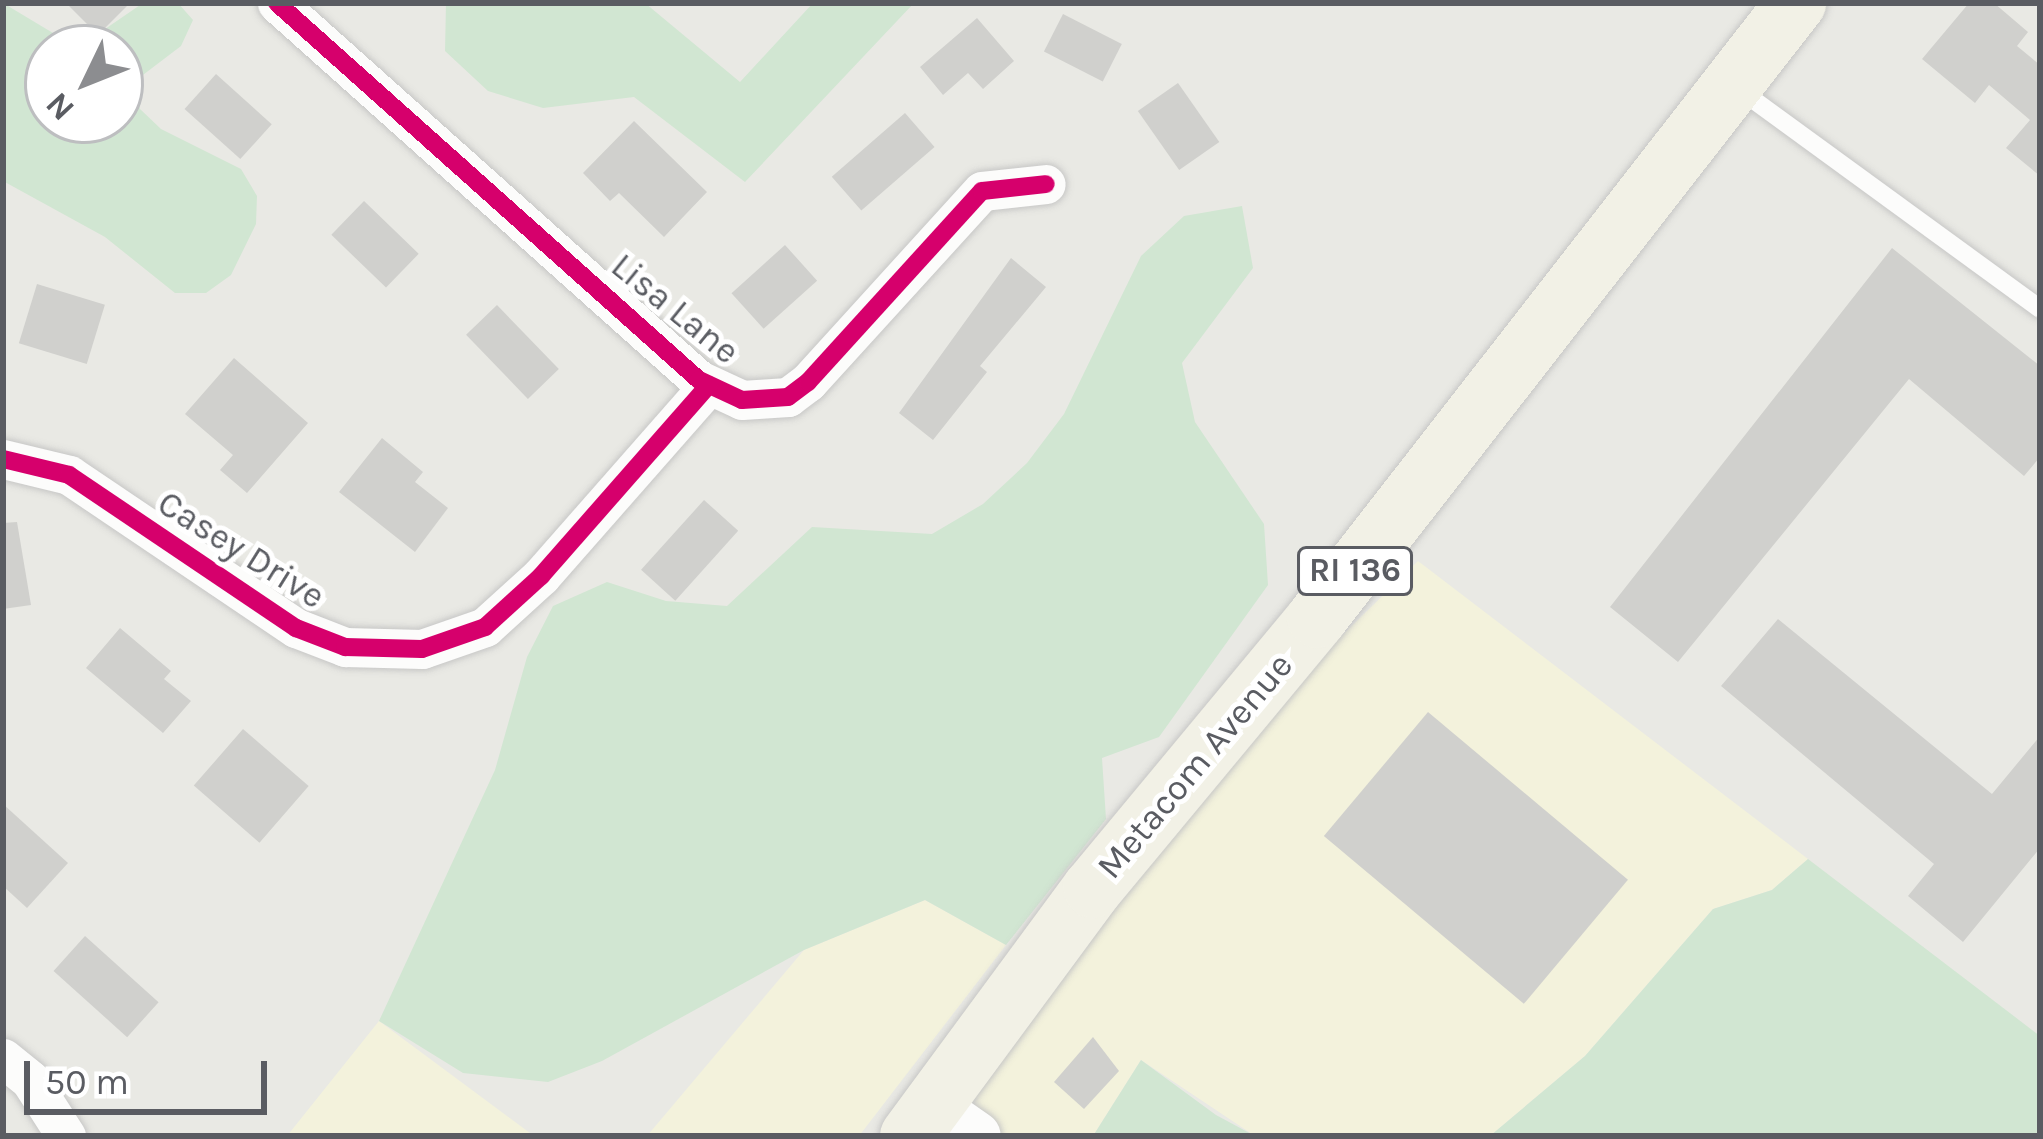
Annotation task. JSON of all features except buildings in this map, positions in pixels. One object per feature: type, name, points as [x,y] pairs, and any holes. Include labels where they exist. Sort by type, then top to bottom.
[{"type":"main road","name":"Metacom Avenue","points":[[940,1126],[1093,888],[1317,618],[1796,3]]},
{"type":"street","name":"Lisa Lane","points":[[277,3],[709,385],[742,400],[788,397],[982,191],[1046,184]]},
{"type":"street","name":"Casey Drive","points":[[3,459],[69,476],[296,628],[345,646],[422,650],[484,627],[541,576],[709,385]]},
{"type":"street","points":[[3,1058],[30,1080],[66,1136]]},
{"type":"lane","points":[[1732,84],[2040,309]]},
{"type":"shaded area","points":[[3,3],[38,24],[24,24],[24,144],[144,144],[144,113],[161,129],[241,169],[257,196],[256,224],[231,275],[206,293],[175,293],[105,237],[3,181]]},
{"type":"shaded area","points":[[143,3],[178,3],[193,20],[181,46],[144,74],[144,24],[112,24]]},
{"type":"shaded area","points":[[446,3],[645,3],[740,82],[813,3],[914,3],[745,182],[634,97],[543,108],[488,91],[445,51]]},
{"type":"shaded area","points":[[1242,206],[1253,268],[1182,363],[1195,422],[1264,524],[1268,585],[1159,737],[1102,758],[1106,819],[1006,945],[925,900],[804,950],[602,1061],[548,1082],[463,1073],[379,1021],[495,770],[527,657],[553,606],[607,582],[666,601],[727,606],[812,527],[932,534],[983,504],[1027,463],[1064,414],[1141,256],[1184,216]]},
{"type":"shaded area","points":[[1418,561],[1808,859],[1772,890],[1713,909],[1585,1056],[1490,1136],[1255,1136],[1141,1060],[1093,1136],[942,1136],[1267,709]]},
{"type":"shaded area","points":[[1808,859],[2040,1036],[2040,1136],[1490,1136],[1585,1056],[1713,909],[1772,890]]},
{"type":"shaded area","points":[[925,900],[1006,945],[859,1136],[647,1136],[804,950]]},
{"type":"shaded area","points":[[379,1021],[534,1136],[287,1136]]},
{"type":"shaded area","points":[[1141,1060],[1216,1115],[1255,1136],[1093,1136]]},
{"type":"cycle path","points":[[277,3],[699,380],[742,400],[788,397],[808,382],[982,191],[1046,184]]},
{"type":"cycle path","points":[[3,459],[69,475],[296,628],[345,647],[422,649],[485,627],[541,576],[709,385]]}]
